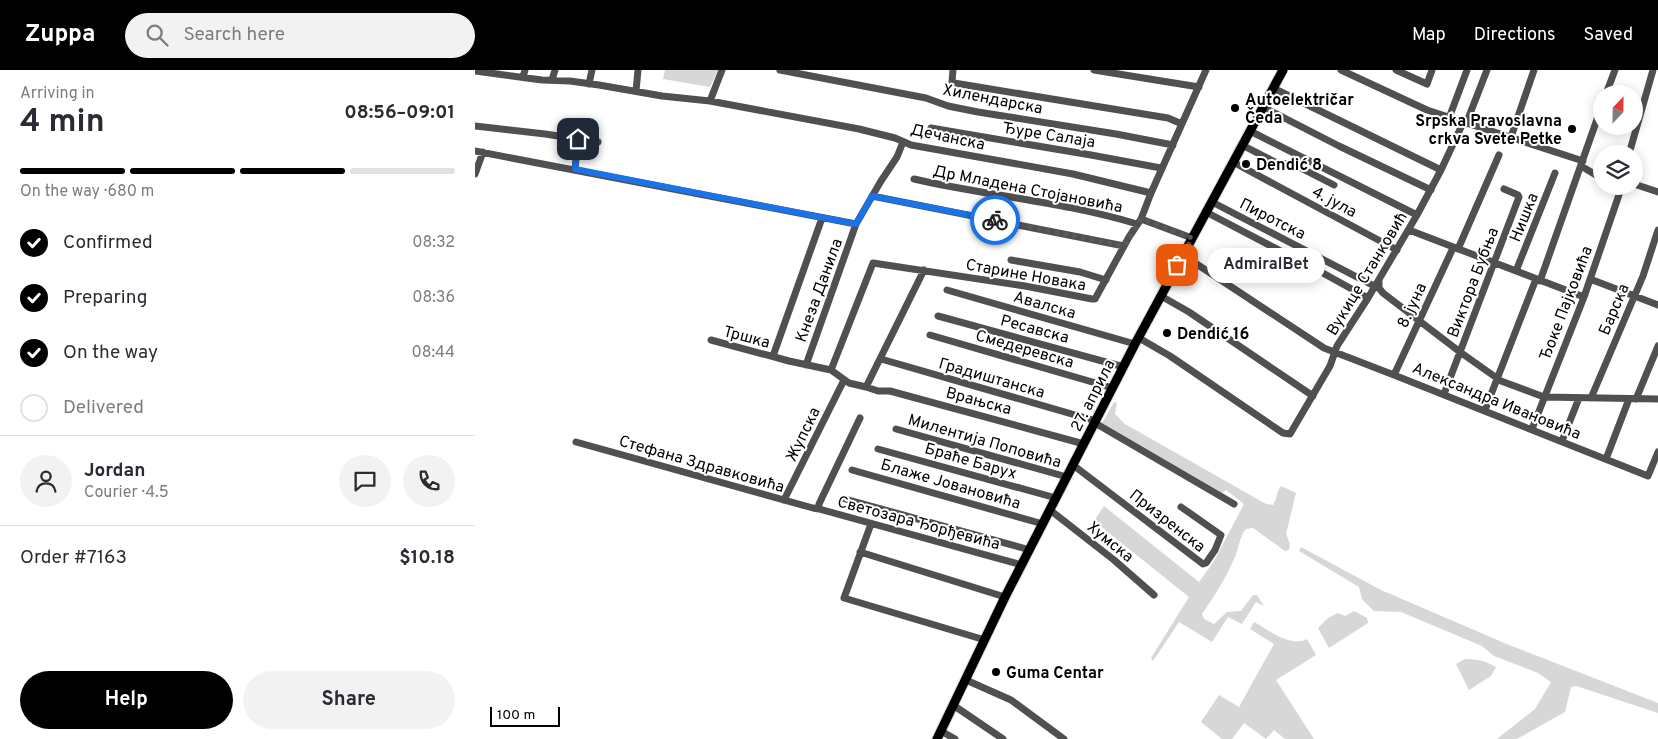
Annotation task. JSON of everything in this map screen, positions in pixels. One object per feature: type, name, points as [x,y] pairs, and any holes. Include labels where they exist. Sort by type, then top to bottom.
[{"type":"main road","name":"27. априла","points":[[939,735],[1005,597],[1123,367],[1283,70]]},
{"type":"street","points":[[553,80],[555,70]]},
{"type":"street","points":[[589,84],[592,70]]},
{"type":"street","points":[[636,92],[638,70]]},
{"type":"street","points":[[710,101],[722,70]]},
{"type":"street","name":"Хилендарска","points":[[780,70],[926,98],[947,106],[1173,145]]},
{"type":"street","points":[[953,70],[952,82],[954,83],[1168,118],[1183,124]]},
{"type":"street","points":[[1093,70],[1199,87]]},
{"type":"street","name":"Старине Новака","points":[[831,370],[873,263],[1025,286],[1092,300],[1095,299],[1139,221],[1206,70]]},
{"type":"street","points":[[1341,70],[1373,86],[1449,118],[1511,137],[1582,164],[1593,172]]},
{"type":"street","points":[[1396,70],[1427,84],[1432,70]]},
{"type":"street","points":[[1449,118],[1467,70]]},
{"type":"street","name":"Вукице Станковић","points":[[1379,288],[1397,250],[1441,170],[1487,70]]},
{"type":"street","points":[[1511,137],[1534,70]]},
{"type":"street","points":[[1610,85],[1615,70]]},
{"type":"street","points":[[1632,145],[1653,70],[1658,72]]},
{"type":"street","name":"Дечанска","points":[[475,71],[524,74],[662,96],[710,101],[859,128],[895,138],[911,146],[1073,174],[1151,193]]},
{"type":"street","points":[[1273,88],[1441,170]]},
{"type":"street","points":[[1263,107],[1431,190]]},
{"type":"street","points":[[475,126],[598,142]]},
{"type":"street","name":"Ђуре Салаја","points":[[931,128],[1161,168]]},
{"type":"street","points":[[1250,131],[1417,215]]},
{"type":"street","points":[[1485,410],[1538,280],[1593,132]]},
{"type":"street","points":[[575,169],[578,139]]},
{"type":"street","name":"Кнеза Данила","points":[[806,365],[856,224],[897,157],[903,142]]},
{"type":"street","points":[[1243,145],[1275,162],[1291,163],[1334,185]]},
{"type":"street","points":[[475,174],[479,151],[856,224]]},
{"type":"street","name":"8. јуна","points":[[1395,374],[1499,155]]},
{"type":"street","name":"4. јула","points":[[1233,162],[1397,250]]},
{"type":"street","name":"Нишка","points":[[1516,272],[1555,173]]},
{"type":"street","name":"Др Младена Стојановића","points":[[914,179],[952,188],[1139,221],[1192,238]]},
{"type":"street","points":[[1643,187],[1658,192]]},
{"type":"street","name":"Виктора Бубња","points":[[1444,394],[1519,197],[1504,189]]},
{"type":"street","name":"Ђоке Пајковића","points":[[1531,429],[1584,296],[1619,195]]},
{"type":"street","points":[[872,196],[1124,246]]},
{"type":"street","name":"Пиротска","points":[[1211,202],[1379,288],[1497,379],[1538,396],[1658,399]]},
{"type":"street","points":[[1206,212],[1369,297],[1379,288]]},
{"type":"street","points":[[773,356],[822,218]]},
{"type":"street","points":[[1409,230],[1455,249],[1584,296]]},
{"type":"street","name":"Барска","points":[[1591,398],[1643,276],[1658,230]]},
{"type":"street","name":"Александра Ивановића","points":[[1183,255],[1319,346],[1395,374],[1648,476],[1658,452]]},
{"type":"street","points":[[1011,260],[1079,272],[1106,280]]},
{"type":"street","points":[[866,387],[925,270]]},
{"type":"street","points":[[1590,280],[1658,305]]},
{"type":"street","name":"Авалска","points":[[947,290],[1137,341],[1170,356],[1283,433],[1288,434]]},
{"type":"street","points":[[1161,296],[1189,312],[1313,396]]},
{"type":"street","name":"Вукице Станковић","points":[[1288,434],[1292,433],[1335,352],[1369,297]]},
{"type":"street","name":"Ресавска","points":[[938,316],[1123,367]]},
{"type":"street","name":"Смедеревска","points":[[930,335],[1113,388]]},
{"type":"street","name":"Тршка","points":[[711,340],[831,370]]},
{"type":"street","points":[[1606,459],[1658,346]]},
{"type":"street","name":"Градиштанска","points":[[881,359],[1095,422],[1234,504]]},
{"type":"street","name":"Врањска","points":[[831,370],[856,386],[878,391],[890,391],[1084,444]]},
{"type":"street","name":"Жупска","points":[[785,500],[844,380]]},
{"type":"street","points":[[1562,441],[1579,398]]},
{"type":"street","name":"Светозара Ђорђевића","points":[[859,418],[819,504],[819,509],[1022,565]]},
{"type":"street","name":"Милентија Поповића","points":[[896,429],[1067,477]]},
{"type":"street","name":"Стефана Здравковића","points":[[576,442],[819,509]]},
{"type":"street","name":"Браће Барух","points":[[877,448],[1056,498]]},
{"type":"street","name":"Призренска","points":[[1073,465],[1203,564],[1206,563],[1212,556],[1221,535],[1181,507]]},
{"type":"street","name":"Блаже Јовановића","points":[[852,470],[1043,524]]},
{"type":"street","points":[[845,499],[1030,550]]},
{"type":"street","name":"Хумска","points":[[1050,510],[1114,560],[1154,595]]},
{"type":"street","points":[[871,524],[844,598],[985,640]]},
{"type":"street","points":[[860,552],[1005,597]]},
{"type":"street","points":[[965,680],[1011,700],[1064,739]]},
{"type":"street","points":[[953,705],[1003,739]]},
{"type":"street","points":[[939,735],[955,739]]},
{"type":"shaded area","points":[[665,70],[718,70],[710,87],[663,79]]},
{"type":"shaded area","points":[[1114,402],[1117,403],[1115,414],[1125,424],[1266,504],[1273,505],[1281,486],[1296,493],[1286,534],[1290,544],[1289,550],[1285,551],[1253,528],[1246,529],[1227,574],[1202,614],[1204,619],[1214,624],[1227,612],[1241,611],[1253,595],[1257,595],[1264,606],[1256,602],[1242,624],[1228,617],[1212,642],[1179,622],[1153,661],[1151,658],[1189,597],[1094,521],[1104,506],[1199,582],[1214,561],[1244,504],[1226,490],[1222,493],[1102,423]]},
{"type":"shaded area","points":[[1301,547],[1381,590],[1509,645],[1658,703],[1658,713],[1576,686],[1571,687],[1565,712],[1517,739],[1497,739],[1535,709],[1551,682],[1538,673],[1494,656],[1482,646],[1401,612],[1374,611],[1362,599],[1359,587],[1299,551]]},
{"type":"shaded area","points":[[1354,611],[1367,618],[1368,623],[1329,648],[1318,628],[1328,618],[1338,613],[1345,616]]},
{"type":"shaded area","points":[[1254,622],[1287,640],[1300,641],[1307,639],[1316,655],[1276,680],[1314,739],[1285,739],[1274,730],[1266,739],[1244,723],[1232,739],[1222,739],[1201,722],[1219,695],[1239,707],[1274,644],[1250,629]]},
{"type":"shaded area","points":[[1465,659],[1474,659],[1496,667],[1491,676],[1469,690],[1456,664]]},
{"type":"way so far","points":[[995,220],[1124,246],[1141,219],[1192,238],[1177,265]]},
{"type":"place","name":"Autoelektričar Čeda","points":[[1235,108]]},
{"type":"place","name":"Srpska Pravoslavna crkva Svete Petke","points":[[1572,129]]},
{"type":"place","name":"Dendić 8","points":[[1246,164]]},
{"type":"place","name":"AdmiralBet","points":[[1177,265]]},
{"type":"place","name":"Dendić 16","points":[[1167,333]]},
{"type":"place","name":"Guma Centar","points":[[996,672]]},
{"type":"route","points":[[578,139],[575,169],[733,201],[856,224],[872,196],[995,220]]}]
